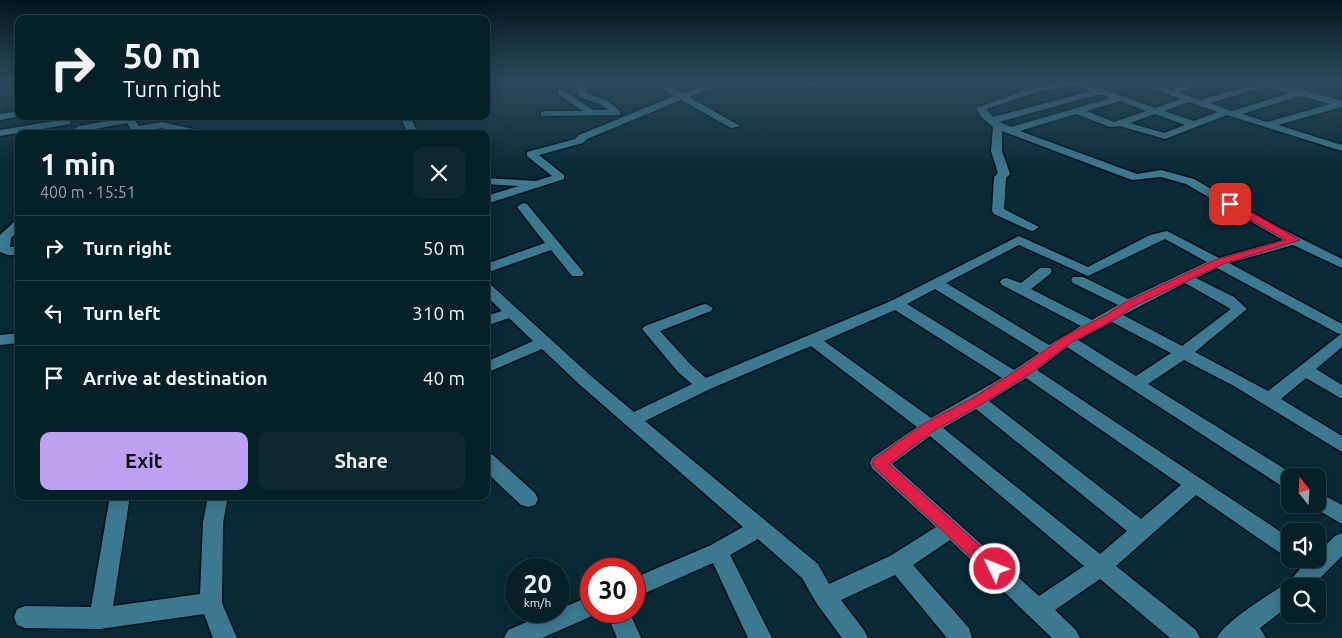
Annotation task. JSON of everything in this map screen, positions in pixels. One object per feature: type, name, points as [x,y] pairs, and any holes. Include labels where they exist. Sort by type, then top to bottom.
[{"type":"street","points":[[614,111],[615,120]]},
{"type":"street","points":[[490,199],[560,177],[531,154],[579,141],[615,120],[641,111]]},
{"type":"street","points":[[710,111],[735,126]]},
{"type":"street","points":[[982,111],[994,124],[1009,131],[1136,178],[1160,174],[1192,183],[1342,264]]},
{"type":"street","points":[[994,124],[1035,111]]},
{"type":"street","points":[[1009,131],[1077,111]]},
{"type":"street","points":[[1082,111],[1110,125],[1154,111]]},
{"type":"street","points":[[1158,111],[1195,125]]},
{"type":"street","points":[[1223,111],[1342,148]]},
{"type":"street","points":[[1119,123],[1160,136],[1170,135],[1236,111]]},
{"type":"street","points":[[1267,125],[1318,111]]},
{"type":"street","points":[[544,114],[591,113],[615,120]]},
{"type":"street","points":[[0,117],[15,115]]},
{"type":"street","points":[[0,132],[60,120]]},
{"type":"street","points":[[66,120],[80,130]]},
{"type":"street","points":[[90,130],[124,120]]},
{"type":"street","points":[[132,120],[136,129],[162,124],[191,130]]},
{"type":"street","points":[[994,124],[999,163],[1004,174],[1000,177],[998,210],[1034,227]]},
{"type":"street","points":[[490,181],[530,182],[553,180]]},
{"type":"street","points":[[523,207],[577,273]]},
{"type":"street","points":[[0,226],[15,224]]},
{"type":"street","points":[[9,252],[2,248],[5,237],[15,227]]},
{"type":"street","points":[[632,420],[704,386],[896,304],[937,284],[954,272],[1019,240],[1088,272],[1155,238],[1167,235],[1342,330]]},
{"type":"street","points":[[1068,638],[879,463],[930,427],[1020,374],[1067,340],[1112,316],[1128,305],[1187,279],[1219,262],[1295,240]]},
{"type":"street","points":[[490,268],[554,244]]},
{"type":"street","points":[[1021,290],[1045,271]]},
{"type":"street","points":[[1136,384],[1183,353],[1240,309],[1229,300],[1187,279]]},
{"type":"street","points":[[1078,280],[1128,305]]},
{"type":"street","points":[[1007,282],[1092,326]]},
{"type":"street","points":[[937,284],[1049,352]]},
{"type":"street","points":[[490,292],[632,420],[810,571],[825,597],[856,638]]},
{"type":"street","points":[[896,304],[1020,374],[1196,484],[1281,543]]},
{"type":"street","points":[[704,386],[684,368],[650,329],[706,308]]},
{"type":"street","points":[[490,320],[512,312]]},
{"type":"street","points":[[1112,316],[1240,382],[1342,445]]},
{"type":"street","points":[[0,340],[15,338]]},
{"type":"street","points":[[813,340],[930,427],[1188,638]]},
{"type":"street","points":[[1067,340],[1281,476]]},
{"type":"street","points":[[490,366],[544,342]]},
{"type":"street","points":[[1268,400],[1339,345]]},
{"type":"street","points":[[1305,370],[1342,393]]},
{"type":"street","points":[[977,401],[1142,531]]},
{"type":"street","points":[[490,464],[528,498]]},
{"type":"street","points":[[1038,609],[1100,566],[1196,484]]},
{"type":"street","points":[[100,618],[119,500]]},
{"type":"street","points":[[217,500],[213,523],[211,603],[225,638]]},
{"type":"street","points":[[1326,505],[1342,516]]},
{"type":"street","points":[[645,583],[718,551],[759,528]]},
{"type":"street","points":[[825,597],[898,563],[951,528]]},
{"type":"street","points":[[1326,553],[1342,542]]},
{"type":"street","points":[[718,551],[760,638]]},
{"type":"street","points":[[898,563],[961,636],[959,638]]},
{"type":"street","points":[[1241,635],[1281,600]]},
{"type":"street","points":[[25,617],[100,618],[211,603]]},
{"type":"street","points":[[516,638],[580,611]]},
{"type":"street","points":[[622,623],[628,638]]},
{"type":"route","points":[[995,569],[879,463],[930,427],[977,401],[1026,370],[1068,339],[1112,316],[1128,305],[1187,279],[1219,262],[1295,240],[1258,222],[1230,204]]}]
